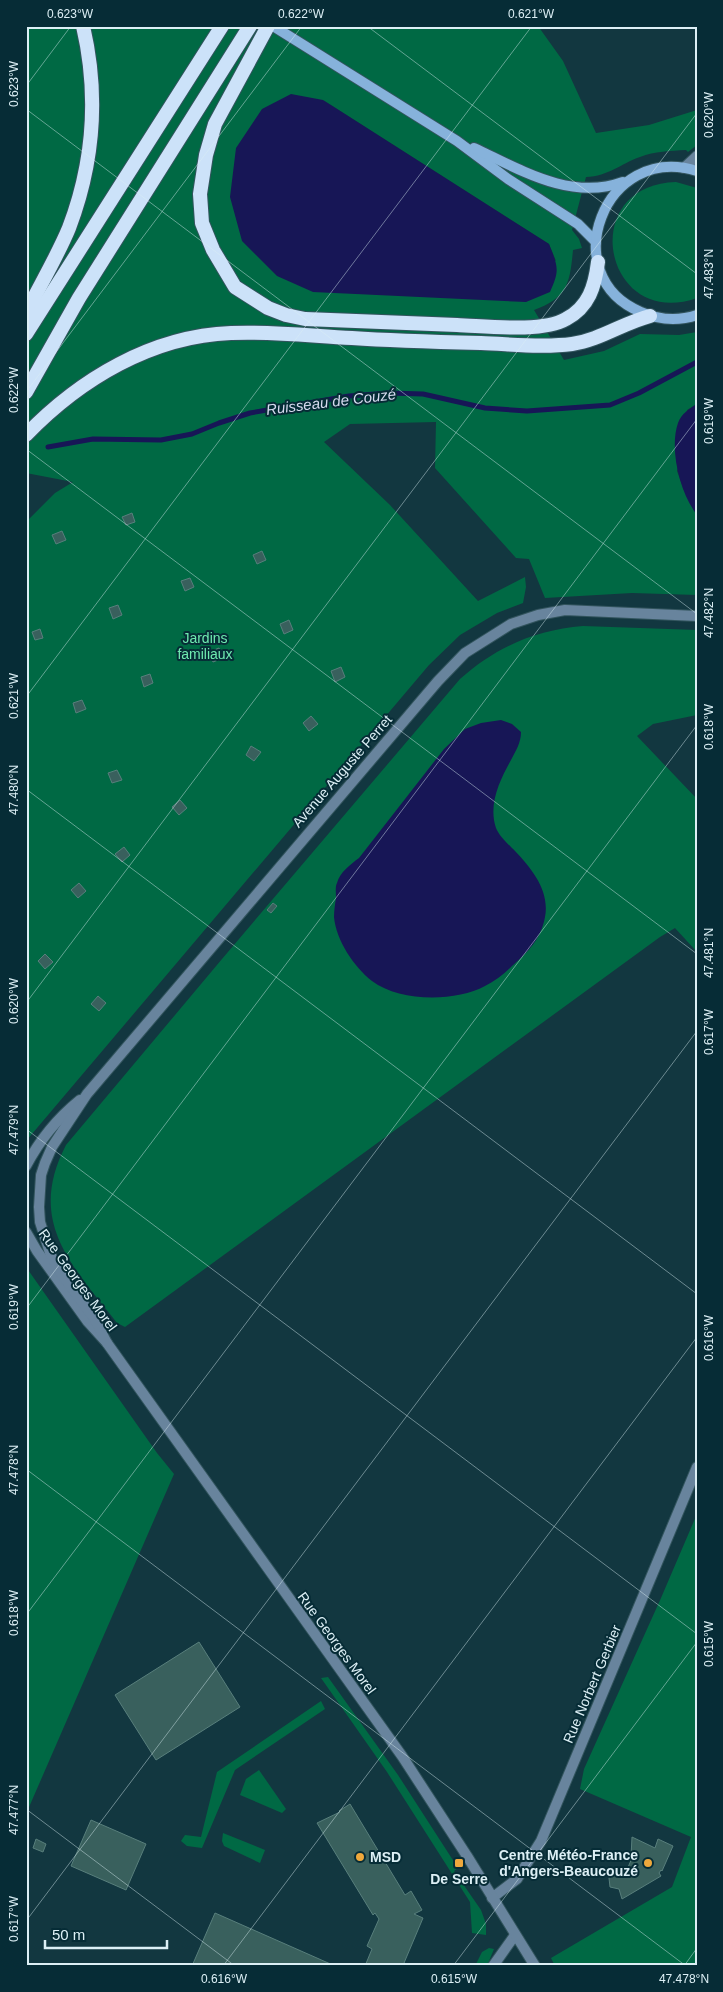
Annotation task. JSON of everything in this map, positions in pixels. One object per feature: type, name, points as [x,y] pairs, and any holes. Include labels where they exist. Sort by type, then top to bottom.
[{"type":"highway","points":[[26,313],[68,229],[87,166],[92,137],[93,94],[90,54],[83,26]]},
{"type":"highway","points":[[26,334],[222,26]]},
{"type":"highway","points":[[26,392],[79,298],[250,26]]},
{"type":"highway","points":[[268,26],[215,124],[206,155],[200,194],[202,223],[213,250],[235,287],[251,299],[286,315],[305,319],[492,326],[546,326],[565,320],[582,307],[595,284],[598,262]]},
{"type":"highway","points":[[26,435],[63,399],[115,365],[150,350],[198,338],[229,333],[265,332],[420,342],[549,346],[592,340],[634,320],[650,316]]},
{"type":"main road","points":[[273,26],[457,141],[508,179],[572,220],[596,242]]},
{"type":"main road","points":[[457,141],[563,186],[600,188],[629,180]]},
{"type":"main road","points":[[697,171],[684,168],[658,168],[629,180],[619,188],[607,204],[597,228],[596,242],[598,262],[603,276],[618,297],[634,310],[650,316],[670,319],[697,315]]},
{"type":"street","points":[[684,168],[697,156]]},
{"type":"street","name":"Avenue Auguste Perret","points":[[26,1166],[38,1146],[66,1111],[86,1094],[438,681],[465,653],[511,624],[565,610],[697,616]]},
{"type":"street","name":"Avenue Auguste Perret","points":[[39,1191],[41,1175],[52,1147],[74,1117],[86,1094]]},
{"type":"street","name":"Rue Georges Morel","points":[[39,1191],[40,1222],[50,1253],[57,1268],[94,1318],[107,1344]]},
{"type":"street","name":"Rue Georges Morel","points":[[26,1232],[37,1252],[88,1322],[107,1344],[402,1756],[467,1856],[532,1965]]},
{"type":"street","name":"Rue Norbert Gerbier","points":[[492,1898],[518,1879],[541,1841],[697,1467]]},
{"type":"street","points":[[493,1966],[515,1935]]},
{"type":"green space","name":"Jardins familiaux","points":[[26,26],[538,26],[563,61],[596,133],[649,125],[697,110],[697,145],[688,152],[686,150],[646,155],[608,172],[586,177],[572,230],[579,239],[582,248],[573,250],[565,288],[554,300],[534,310],[564,360],[604,351],[640,334],[679,335],[697,332],[697,404],[687,410],[677,471],[697,515],[697,595],[632,593],[545,598],[529,559],[516,558],[435,468],[436,422],[350,424],[324,442],[390,505],[478,601],[525,577],[526,587],[523,603],[497,613],[460,635],[429,665],[26,1141],[26,522],[55,493],[73,482],[26,473]],"holes":[[[323,100],[549,244],[556,261]]]},
{"type":"green space","points":[[676,182],[697,188],[697,298],[665,303],[640,294],[623,277],[614,254],[614,229],[624,206],[644,189]]},
{"type":"green space","points":[[583,626],[697,630],[697,715],[653,724],[637,736],[697,799],[697,952],[675,928],[660,937],[125,1327],[117,1323],[84,1282],[60,1241],[53,1220],[51,1197],[55,1172],[66,1145],[460,679],[488,658],[517,642],[549,631]]},
{"type":"green space","points":[[26,1267],[157,1453],[174,1474],[26,1814]]},
{"type":"green space","points":[[697,1514],[697,1966],[555,1966],[551,1958],[672,1887],[691,1837],[580,1789],[584,1769]]},
{"type":"green space","points":[[328,1677],[398,1775],[458,1868],[454,1871],[481,1910],[486,1924],[486,1935],[472,1933],[470,1902],[387,1772],[321,1678]]},
{"type":"green space","points":[[321,1701],[325,1709],[235,1770],[202,1848],[187,1846],[181,1841],[185,1835],[201,1837],[217,1772]]},
{"type":"green space","points":[[259,1770],[286,1809],[282,1813],[240,1795],[246,1779]]},
{"type":"green space","points":[[223,1833],[265,1850],[260,1863],[224,1846],[222,1841]]},
{"type":"green space","points":[[489,1948],[494,1949],[487,1966],[475,1966],[482,1952]]},
{"type":"shaded area","points":[[291,94],[323,100],[549,244],[557,268],[550,292],[526,302],[313,292],[277,276],[242,241],[230,197],[236,148],[262,109]]},
{"type":"shaded area","points":[[697,404],[697,515],[681,483],[675,445],[679,420]]},
{"type":"shaded area","points":[[501,720],[512,724],[521,732],[521,736],[496,792],[493,810],[494,819],[499,834],[528,865],[542,889],[546,907],[540,932],[523,956],[506,972],[496,980],[473,991],[459,995],[428,997],[397,993],[384,988],[365,975],[353,961],[338,935],[334,917],[338,879],[359,858],[444,749],[465,729],[481,723]]},
{"type":"building","points":[[132,513],[135,522],[126,525],[122,517]]},
{"type":"building","points":[[62,531],[66,540],[56,544],[52,535]]},
{"type":"building","points":[[262,551],[266,560],[257,564],[253,555]]},
{"type":"building","points":[[190,578],[194,587],[185,591],[181,581]]},
{"type":"building","points":[[118,605],[122,615],[113,619],[109,608]]},
{"type":"building","points":[[289,620],[293,630],[284,634],[280,624]]},
{"type":"building","points":[[40,629],[43,638],[35,640],[32,632]]},
{"type":"building","points":[[219,648],[223,658],[213,662],[209,652]]},
{"type":"building","points":[[341,667],[345,677],[335,682],[331,671]]},
{"type":"building","points":[[150,674],[153,683],[144,687],[141,677]]},
{"type":"building","points":[[82,700],[86,709],[76,713],[73,703]]},
{"type":"building","points":[[311,716],[318,724],[309,731],[303,723]]},
{"type":"building","points":[[251,746],[261,752],[254,761],[246,755]]},
{"type":"building","points":[[117,770],[122,780],[112,783],[108,773]]},
{"type":"building","points":[[180,800],[187,808],[179,815],[172,807]]},
{"type":"building","points":[[124,847],[130,855],[122,862],[115,854]]},
{"type":"building","points":[[79,883],[86,891],[78,898],[71,890]]},
{"type":"building","points":[[273,903],[277,906],[271,913],[267,910]]},
{"type":"building","points":[[45,954],[53,962],[45,969],[38,961]]},
{"type":"building","points":[[98,996],[106,1003],[99,1011],[91,1004]]},
{"type":"building","points":[[199,1642],[240,1707],[156,1760],[115,1695]]},
{"type":"building","name":"MSD","points":[[350,1804],[405,1895],[411,1891],[422,1910],[414,1914],[423,1918],[404,1963],[407,1966],[365,1966],[372,1949],[367,1946],[379,1919],[375,1913],[373,1915],[317,1823],[340,1812]]},
{"type":"building","points":[[91,1820],[146,1844],[126,1890],[71,1866]]},
{"type":"building","name":"Centre Météo-France d'Angers-Beaucouzé","points":[[632,1837],[655,1848],[658,1839],[673,1846],[662,1871],[659,1873],[661,1876],[622,1899],[619,1889],[610,1887],[609,1878],[612,1871],[619,1869],[626,1872],[632,1858]]},
{"type":"building","points":[[36,1839],[46,1844],[43,1852],[33,1848]]},
{"type":"building","points":[[215,1913],[335,1966],[192,1966]]},
{"type":"waterway","name":"Ruisseau de Couzé","points":[[48,447],[93,439],[161,440],[192,434],[250,413],[349,396],[389,393],[423,394],[485,408],[527,411],[610,405],[639,393],[697,362]]},
{"type":"place","name":"MSD","points":[[360,1857]]},
{"type":"place","name":"De Serre","points":[[459,1863]]},
{"type":"place","name":"Centre Météo-France d'Angers-Beaucouzé","points":[[648,1863]]}]
